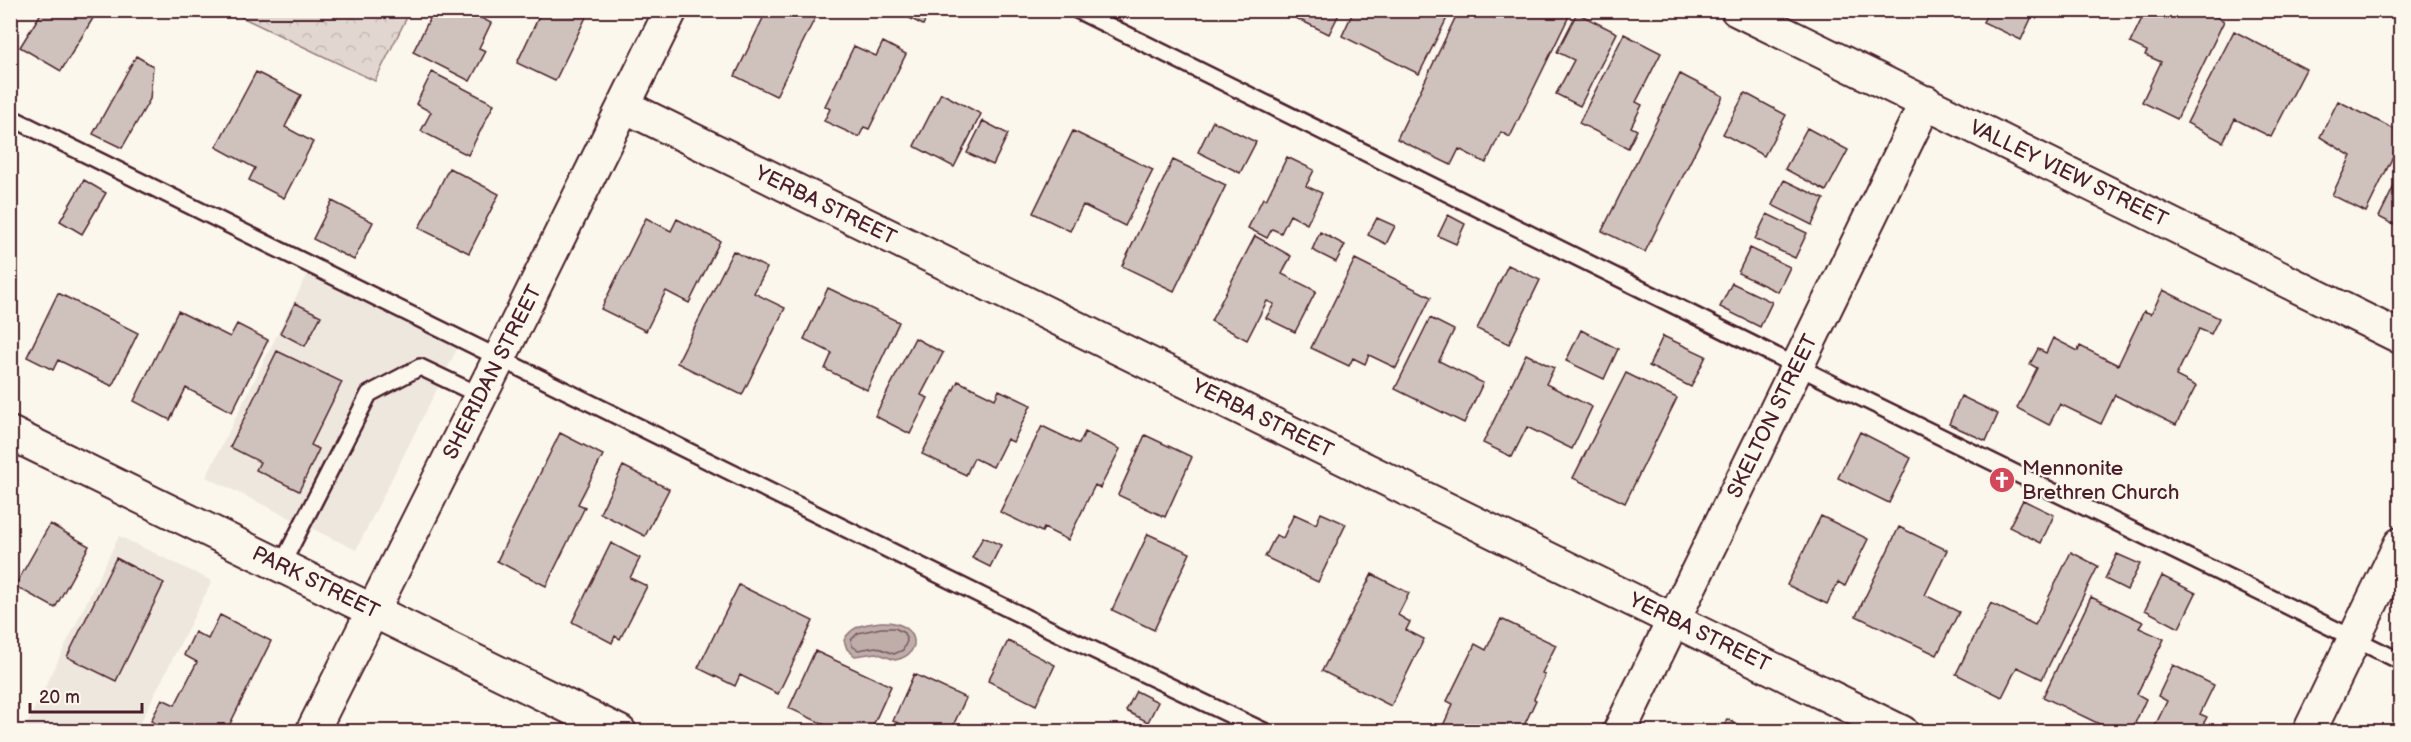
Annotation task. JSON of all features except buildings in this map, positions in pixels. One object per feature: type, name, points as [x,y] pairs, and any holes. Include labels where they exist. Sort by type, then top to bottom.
[{"type":"street","name":"SHERIDAN STREET","points":[[312,732],[671,10]]},
{"type":"street","name":"VALLEY VIEW STREET","points":[[1737,10],[2400,337]]},
{"type":"street","name":"SKELTON STREET","points":[[1619,732],[1926,102]]},
{"type":"street","name":"YERBA STREET","points":[[624,106],[1902,732]]},
{"type":"street","name":"PARK STREET","points":[[10,433],[282,564],[620,732]]},
{"type":"street","points":[[2309,732],[2400,544]]},
{"type":"lane","points":[[1077,10],[2400,661]]},
{"type":"lane","points":[[10,117],[1039,624],[1266,732]]},
{"type":"lane","points":[[282,564],[369,394],[420,367],[481,396]]},
{"type":"shaded area","points":[[312,265],[462,339],[356,550],[206,477]]},
{"type":"shaded area","points":[[119,536],[212,581],[136,731],[23,732]]},
{"type":"green space","points":[[229,11],[410,11],[375,81]]},
{"type":"water","points":[[881,622],[903,626],[910,632],[914,638],[914,645],[905,657],[895,660],[876,653],[855,656],[847,649],[844,640],[851,631],[860,626]]},
{"type":"place","name":"Mennonite Brethren Church","points":[[2002,480]]}]
